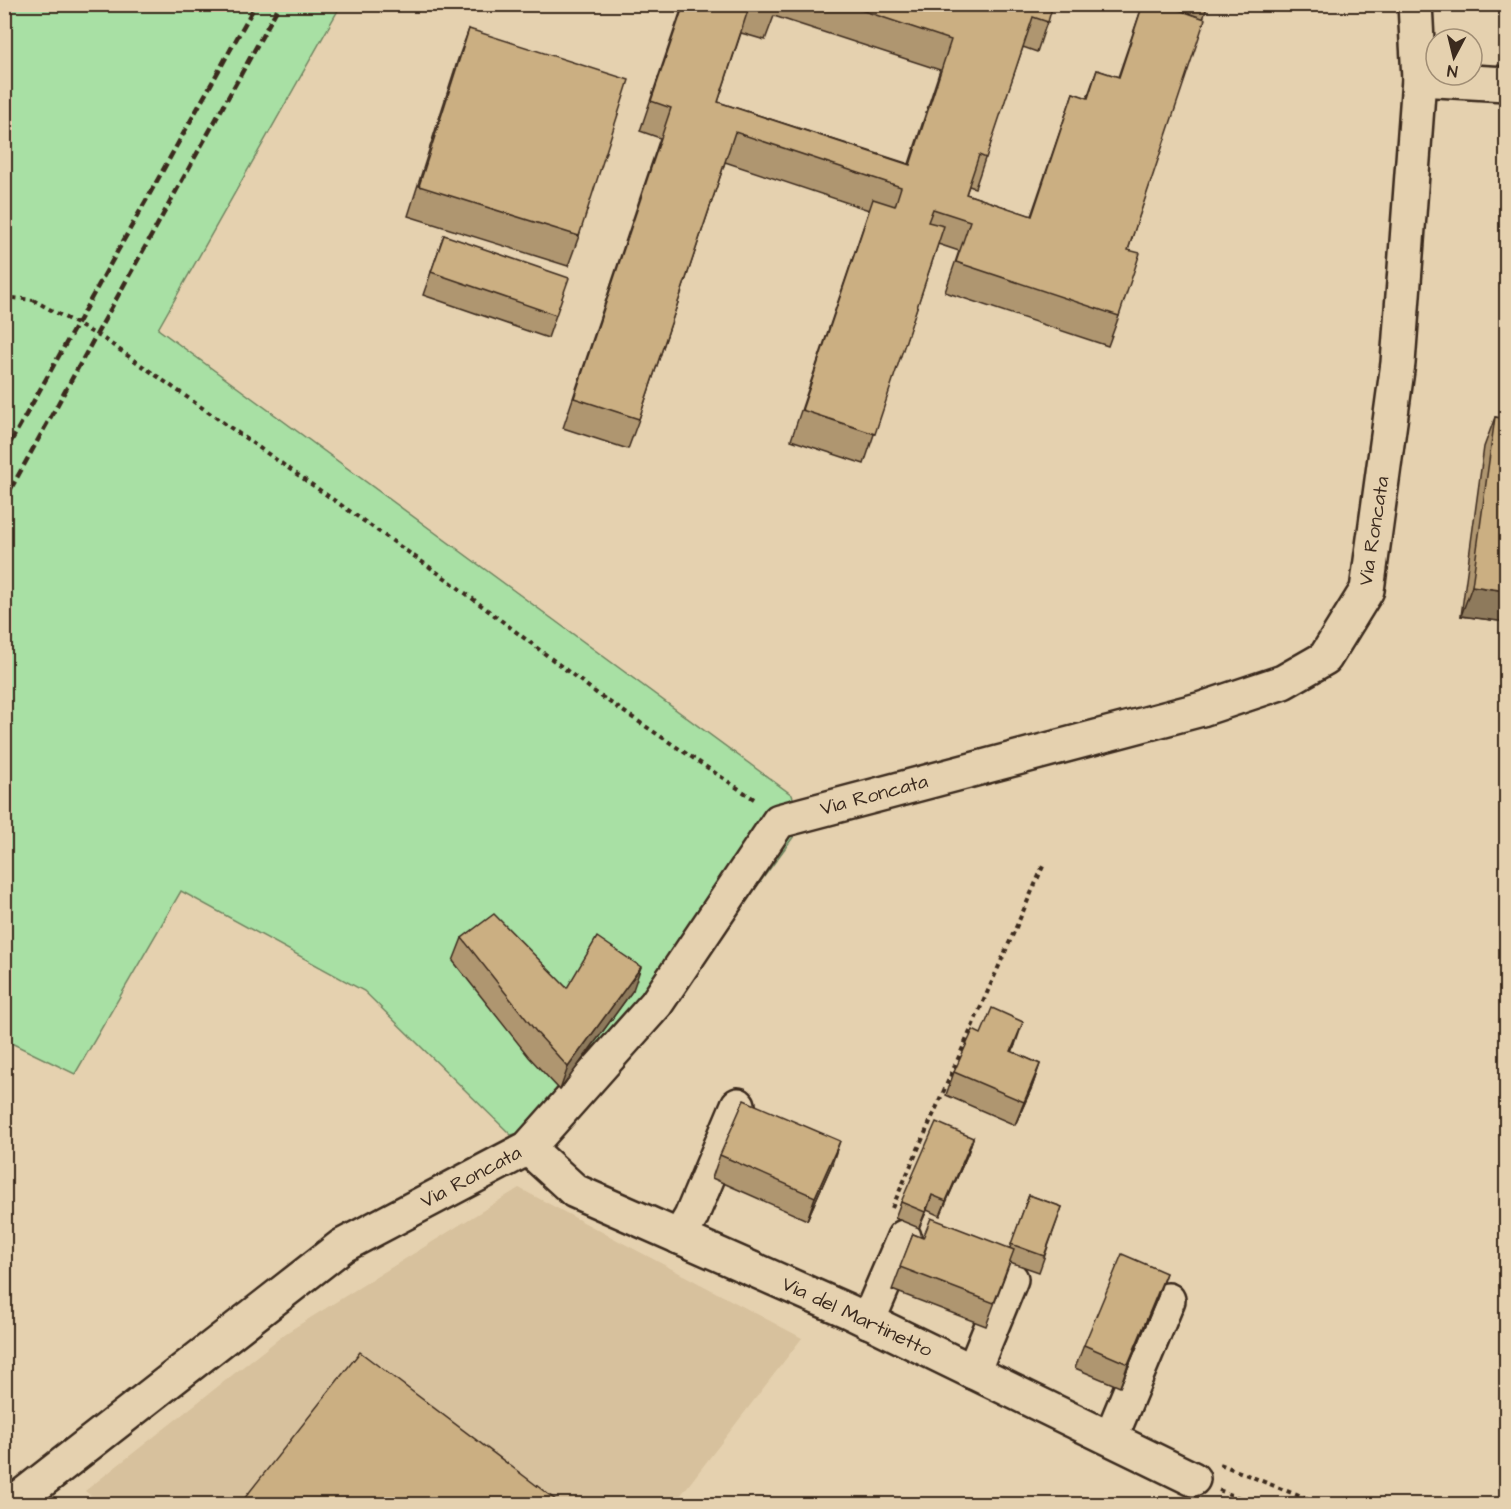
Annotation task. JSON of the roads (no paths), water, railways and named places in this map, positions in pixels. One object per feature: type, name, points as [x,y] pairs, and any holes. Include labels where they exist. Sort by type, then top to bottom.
[{"type":"street","name":"Via Roncata","points":[[12,1504],[342,1246],[528,1148],[656,1004],[779,821],[1202,709],[1283,682],[1325,658],[1367,590],[1398,363],[1419,79],[1415,4]]},
{"type":"street","points":[[1419,79],[1506,84]]},
{"type":"street","points":[[679,1237],[691,1217],[738,1106]]},
{"type":"street","name":"Via del Martinetto","points":[[528,1148],[575,1191],[868,1321],[1112,1437],[1202,1470]]},
{"type":"street","points":[[868,1321],[897,1225]]},
{"type":"street","points":[[973,1372],[1011,1280]]},
{"type":"street","points":[[1112,1437],[1168,1300]]},
{"type":"railway","points":[[4,454],[256,4]]},
{"type":"railway","points":[[4,501],[280,4]]}]
